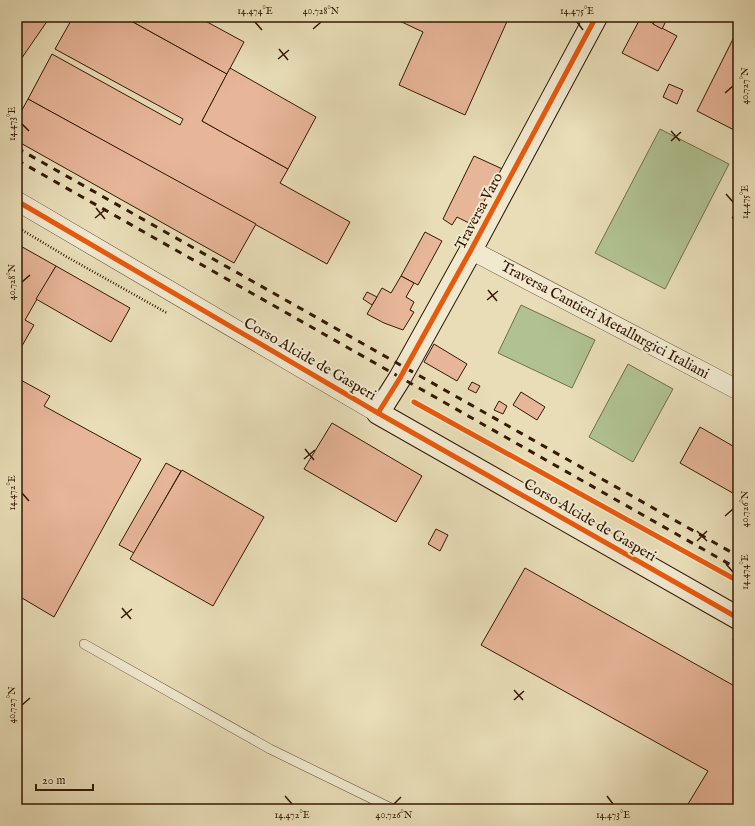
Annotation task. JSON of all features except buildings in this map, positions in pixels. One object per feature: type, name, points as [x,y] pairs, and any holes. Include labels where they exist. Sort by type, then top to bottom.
[{"type":"street","name":"Traversa Varo","points":[[378,413],[400,378],[471,250],[596,17]]},
{"type":"street","name":"Corso Alcide de Gasperi","points":[[17,201],[378,413],[738,618]]},
{"type":"street","name":"Traversa Cantieri Metallurgici Italiani","points":[[471,250],[738,390]]},
{"type":"lane","points":[[84,644],[270,749],[393,809]]},
{"type":"green space","points":[[660,129],[729,164],[665,289],[595,253]]},
{"type":"green space","points":[[521,305],[595,340],[572,388],[498,353]]},
{"type":"green space","points":[[628,364],[673,389],[633,462],[589,437]]},
{"type":"railway","points":[[17,148],[738,556]]},
{"type":"railway","points":[[17,160],[738,569]]},
{"type":"cycle path","points":[[378,413],[400,378],[471,250],[596,17]]},
{"type":"cycle path","points":[[17,201],[378,413],[738,618]]},
{"type":"cycle path","points":[[414,402],[738,581]]}]
